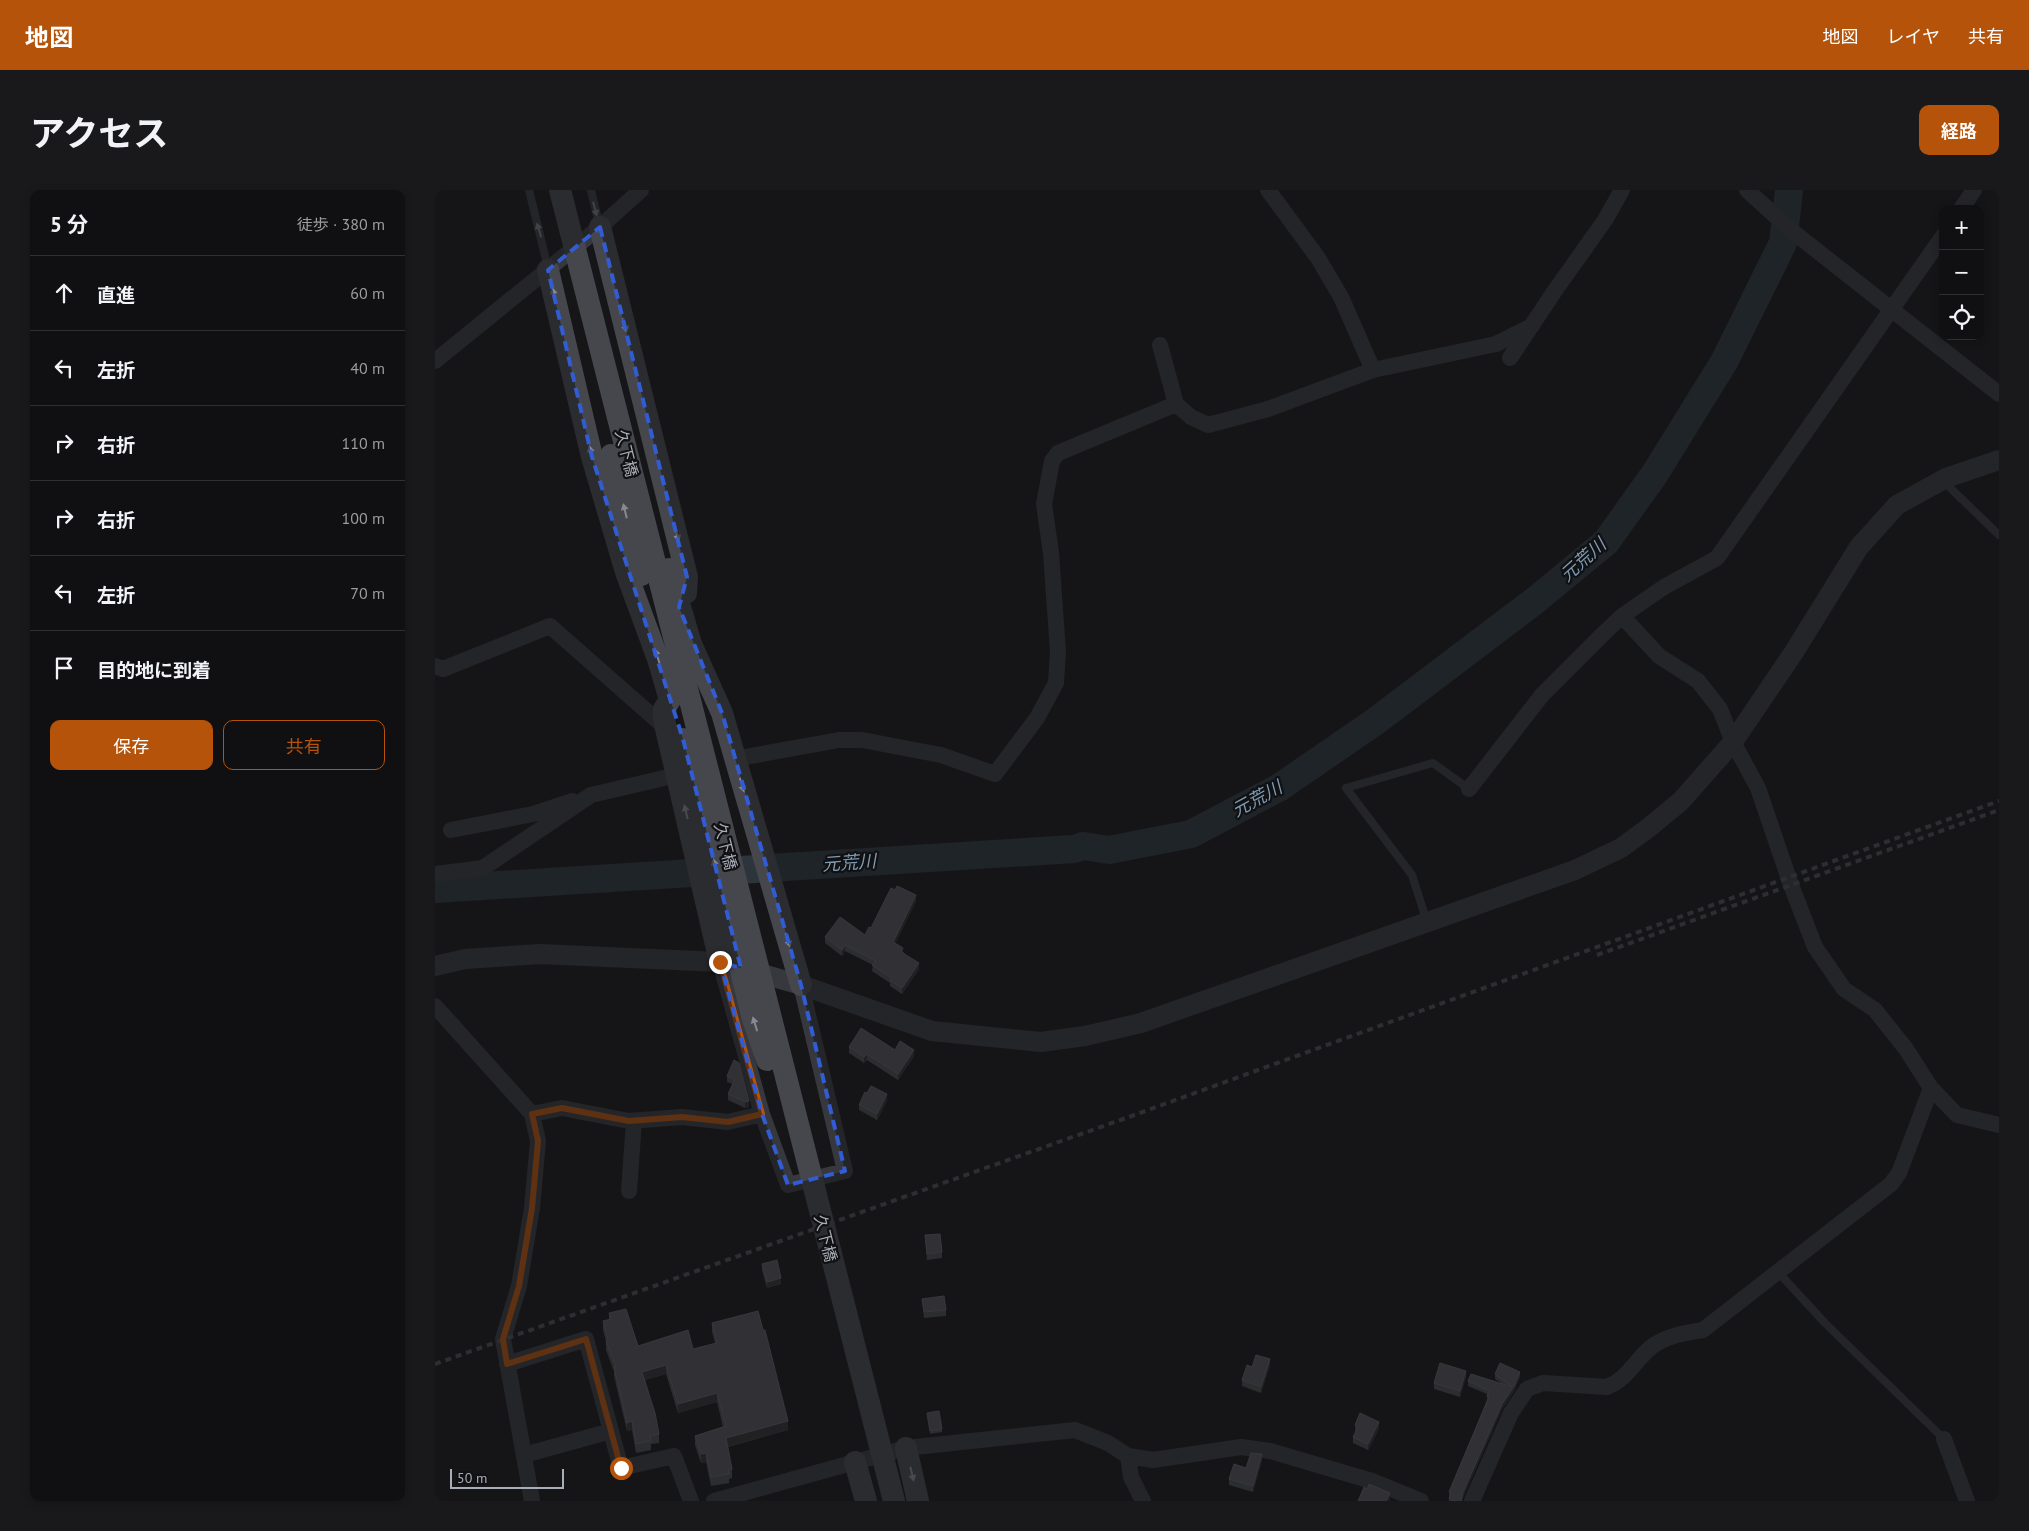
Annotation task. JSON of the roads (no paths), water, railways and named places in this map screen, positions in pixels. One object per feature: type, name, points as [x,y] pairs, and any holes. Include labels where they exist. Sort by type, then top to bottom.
[{"type":"main road","points":[[547,190],[641,575],[647,602],[649,633]]},
{"type":"main road","name":"久下橋","points":[[560,190],[830,1253],[895,1501]]},
{"type":"main road","points":[[569,190],[599,285],[679,607],[691,644],[722,713],[801,985]]},
{"type":"main road","points":[[600,227],[687,577],[687,592],[679,607]]},
{"type":"main road","points":[[548,270],[592,458],[626,572],[649,633],[670,700],[675,734],[677,775],[720,962]]},
{"type":"main road","points":[[703,673],[712,732],[791,1043],[830,1253]]},
{"type":"main road","points":[[675,734],[753,1019],[830,1253]]},
{"type":"main road","points":[[906,1448],[919,1501]]},
{"type":"main road","points":[[855,1462],[866,1501]]},
{"type":"street","points":[[435,360],[548,270],[641,190]]},
{"type":"street","points":[[1268,190],[1318,258],[1341,297],[1373,370]]},
{"type":"street","points":[[1510,358],[1605,220],[1622,190]]},
{"type":"street","points":[[1747,190],[1792,231],[1893,308],[1999,394]]},
{"type":"street","points":[[1964,205],[1974,190]]},
{"type":"street","points":[[1469,789],[1542,695],[1622,616],[1664,586],[1717,558],[1939,242]]},
{"type":"street","points":[[1161,345],[1176,404],[1191,417],[1209,425],[1268,409],[1373,370],[1496,344],[1533,326]]},
{"type":"street","points":[[734,759],[839,740],[863,740],[941,755],[995,774],[1037,718],[1056,683],[1058,652],[1051,553],[1044,504],[1052,461],[1058,453],[1176,404]]},
{"type":"street","points":[[435,966],[465,959],[539,954],[720,962],[801,985],[932,1030],[1041,1042],[1085,1036],[1141,1023],[1575,870],[1621,848],[1681,801],[1733,742],[1794,652],[1859,548],[1897,505],[1942,481],[1999,460]]},
{"type":"street","points":[[1622,616],[1659,656],[1698,681],[1721,708],[1733,742],[1758,788],[1791,885],[1815,947],[1844,989],[1875,1010],[1906,1049],[1931,1088],[1957,1115],[1999,1125]]},
{"type":"street","points":[[435,666],[443,669],[550,626],[675,734]]},
{"type":"street","points":[[451,830],[533,814],[591,795],[677,775]]},
{"type":"street","points":[[435,874],[483,868],[591,795]]},
{"type":"street","points":[[720,962],[762,1114],[787,1185],[845,1171],[801,985]]},
{"type":"street","points":[[435,1006],[532,1114],[538,1141],[532,1208],[519,1286],[503,1339],[532,1501]]},
{"type":"street","points":[[1472,1501],[1511,1413],[1527,1389],[1543,1383],[1607,1387],[1617,1383],[1654,1345],[1679,1334],[1703,1330],[1891,1184],[1899,1173],[1931,1088]]},
{"type":"street","points":[[532,1114],[562,1108],[634,1121],[682,1117],[728,1122],[762,1114]]},
{"type":"street","points":[[629,1190],[634,1121]]},
{"type":"street","points":[[507,1364],[586,1339],[621,1468],[673,1456],[691,1501]]},
{"type":"street","points":[[714,1501],[906,1448],[1075,1430],[1108,1443],[1128,1456],[1153,1460],[1241,1447],[1270,1452],[1373,1482],[1421,1501]]},
{"type":"street","points":[[524,1455],[611,1431]]},
{"type":"street","points":[[1944,1439],[1967,1501]]},
{"type":"street","points":[[1128,1456],[1131,1477],[1143,1501]]},
{"type":"lane","points":[[529,190],[548,270]]},
{"type":"lane","points":[[591,190],[600,227]]},
{"type":"lane","points":[[1942,481],[1999,536]]},
{"type":"lane","points":[[1427,922],[1412,875],[1346,788],[1433,763],[1469,789]]},
{"type":"lane","points":[[1778,1272],[1825,1323],[1944,1439]]},
{"type":"waterway","name":"元荒川","points":[[435,889],[1074,849],[1083,846],[1109,850],[1191,834],[1280,787],[1376,721],[1537,599],[1606,542],[1654,475],[1724,362],[1783,243],[1789,190]]},
{"type":"railway","points":[[435,1364],[1126,1118],[1999,801]]},
{"type":"railway","points":[[1597,955],[1999,810]]}]
